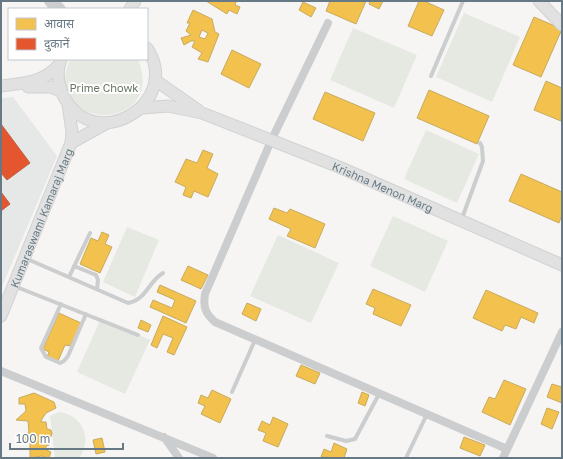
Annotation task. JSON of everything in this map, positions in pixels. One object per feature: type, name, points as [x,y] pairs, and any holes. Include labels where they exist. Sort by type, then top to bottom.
[{"type":"main road","points":[[539,1],[562,25]]},
{"type":"main road","points":[[551,1],[562,13]]},
{"type":"main road","points":[[60,62],[58,78],[61,91],[68,104],[74,111],[89,120],[106,123],[120,121],[132,116],[142,108],[151,95],[155,80],[153,59],[148,50]]},
{"type":"main road","points":[[1,86],[31,82],[45,78],[60,62]]},
{"type":"main road","name":"Krishna Menon Marg","points":[[155,80],[202,113]]},
{"type":"main road","points":[[1,90],[50,86],[61,91]]},
{"type":"main road","name":"Kumaraswami Kamaraj Marg","points":[[1,316],[71,143],[72,132],[68,104]]},
{"type":"main road","name":"Krishna Menon Marg","points":[[142,108],[168,106],[202,113],[339,167],[562,265]]},
{"type":"main road","name":"Kumaraswami Kamaraj Marg","points":[[71,143],[106,123]]},
{"type":"street","points":[[328,23],[271,141],[205,294],[204,305],[207,315],[215,322],[255,340],[507,449]]},
{"type":"street","points":[[503,458],[562,332]]},
{"type":"street","points":[[1,371],[213,458]]},
{"type":"street","points":[[164,437],[180,458]]},
{"type":"lane","points":[[431,76],[463,1]]},
{"type":"lane","points":[[461,221],[483,161],[480,142]]},
{"type":"lane","points":[[69,277],[90,233]]},
{"type":"lane","points":[[25,258],[128,303],[138,301],[155,279],[163,273]]},
{"type":"lane","points":[[74,266],[96,275],[98,280],[97,289]]},
{"type":"lane","points":[[14,286],[138,335]]},
{"type":"lane","points":[[61,304],[40,348],[46,357],[60,363],[68,356],[86,314]]},
{"type":"lane","points":[[232,392],[255,340]]},
{"type":"lane","points":[[327,436],[346,441],[355,439],[379,394]]},
{"type":"lane","points":[[406,458],[427,414]]},
{"type":"shaded area","points":[[13,97],[57,156],[1,289],[1,98]]},
{"type":"green space","points":[[464,13],[520,37],[492,102],[436,77]]},
{"type":"green space","points":[[353,28],[417,55],[394,108],[330,80]]},
{"type":"green space","name":"Prime Chowk","points":[[70,60],[138,60],[142,84],[136,101],[121,111],[104,115],[86,111],[72,101],[65,83]]},
{"type":"green space","points":[[426,130],[479,154],[457,203],[404,179]]},
{"type":"green space","points":[[393,216],[448,241],[425,292],[370,266]]},
{"type":"green space","points":[[127,227],[159,240],[135,297],[103,282]]},
{"type":"green space","points":[[278,235],[339,263],[311,323],[250,296]]},
{"type":"green space","points":[[101,318],[150,340],[125,394],[77,372]]},
{"type":"green space","points":[[59,412],[74,418],[80,423],[83,429],[85,443],[79,458],[55,458],[50,416]]},
{"type":"building: आवास","points":[[206,1],[234,1],[236,2],[235,5],[240,7],[237,14],[229,10],[227,14]]},
{"type":"building: आवास","points":[[330,1],[366,1],[356,24],[326,11]]},
{"type":"building: आवास","points":[[370,1],[383,1],[379,9],[369,4]]},
{"type":"building: आवास","points":[[419,1],[424,1],[444,10],[432,36],[408,26]]},
{"type":"building: आवास","points":[[303,2],[316,8],[311,17],[299,10]]},
{"type":"building: आवास","points":[[193,10],[212,19],[215,32],[219,34],[208,62],[198,59],[202,53],[192,47],[195,41],[191,41],[184,45],[181,38],[191,35],[186,31],[190,23],[187,23]],"holes":[[[202,30],[208,33],[205,39],[199,37]]]},
{"type":"building: आवास","points":[[534,17],[562,29],[541,77],[513,65]]},
{"type":"building: आवास","points":[[232,50],[261,64],[249,88],[221,74]]},
{"type":"building: आवास","points":[[546,81],[562,88],[561,121],[534,110]]},
{"type":"building: आवास","points":[[429,90],[489,116],[477,144],[417,118]]},
{"type":"building: आवास","points":[[325,92],[375,113],[363,141],[313,119]]},
{"type":"building: आवास","points":[[203,150],[213,154],[207,168],[218,174],[208,197],[194,191],[191,198],[183,195],[186,187],[175,182],[186,159],[197,163]]},
{"type":"building: आवास","points":[[521,174],[562,192],[562,215],[559,223],[509,201]]},
{"type":"building: आवास","points":[[274,208],[287,213],[290,209],[325,224],[315,248],[287,236],[291,229],[269,219]]},
{"type":"building: आवास","points":[[102,232],[109,235],[105,244],[112,247],[100,273],[80,264],[91,238],[98,241]]},
{"type":"building: आवास","points":[[188,266],[208,275],[201,289],[181,280]]},
{"type":"building: आवास","points":[[160,285],[196,301],[186,323],[150,307],[153,300],[172,308],[175,300],[157,292]]},
{"type":"building: आवास","points":[[373,289],[411,305],[401,326],[373,314],[375,308],[366,304]]},
{"type":"building: आवास","points":[[486,290],[538,313],[534,323],[521,317],[516,329],[505,325],[502,331],[473,318]]},
{"type":"building: आवास","points":[[247,303],[261,309],[256,321],[242,314]]},
{"type":"building: आवास","points":[[59,313],[81,323],[71,346],[65,345],[58,361],[47,357],[49,352],[43,349]]},
{"type":"building: आवास","points":[[163,316],[187,327],[174,355],[167,352],[173,338],[163,334],[157,348],[151,345]]},
{"type":"building: आवास","points":[[141,320],[151,325],[148,332],[138,328]]},
{"type":"building: आवास","points":[[301,365],[320,373],[315,384],[296,376]]},
{"type":"building: आवास","points":[[504,380],[526,389],[510,425],[482,412],[489,397],[495,399]]},
{"type":"building: आवास","points":[[552,384],[562,387],[562,403],[547,397]]},
{"type":"building: आवास","points":[[212,390],[231,399],[220,423],[201,414],[205,406],[198,403],[201,395],[208,398]]},
{"type":"building: आवास","points":[[362,392],[369,395],[365,406],[358,403]]},
{"type":"building: आवास","points":[[34,393],[54,402],[56,408],[46,413],[41,422],[46,422],[47,429],[51,430],[52,433],[51,437],[48,438],[49,445],[46,446],[46,450],[51,452],[49,458],[42,456],[30,458],[30,440],[24,440],[23,434],[29,433],[28,421],[16,420],[26,411],[25,404],[19,404],[19,398]]},
{"type":"building: आवास","points":[[547,408],[559,412],[552,429],[541,424]]},
{"type":"building: आवास","points":[[273,417],[288,424],[278,447],[263,441],[266,433],[258,430],[262,421],[270,425]]},
{"type":"building: आवास","points":[[464,437],[485,445],[480,456],[460,448]]},
{"type":"building: आवास","points":[[102,438],[105,452],[96,454],[93,440]]},
{"type":"building: आवास","points":[[334,443],[347,449],[344,458],[321,457],[324,449],[331,452]]},
{"type":"building: दुकानें","points":[[1,124],[30,163],[7,180],[1,173]]},
{"type":"building: दुकानें","points":[[1,192],[10,204],[1,211]]}]
